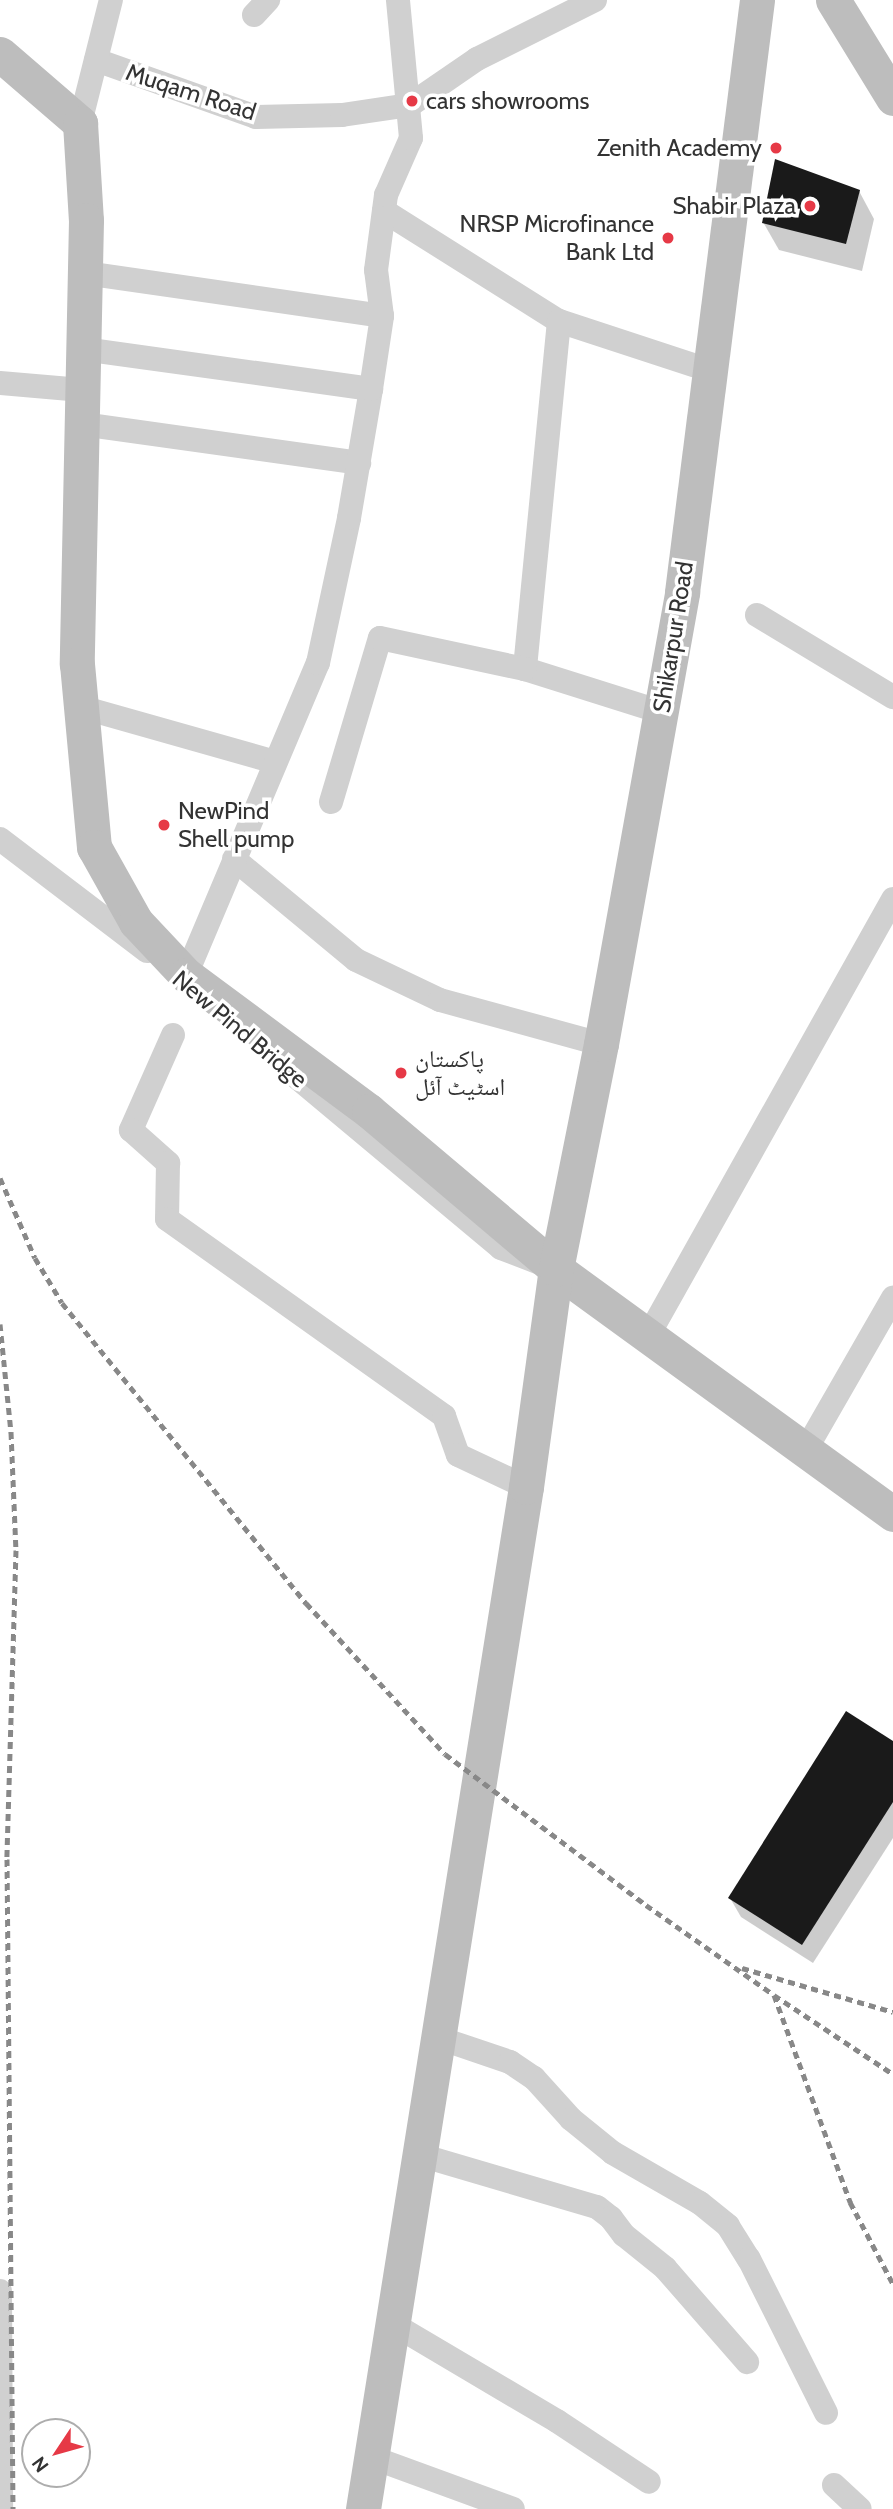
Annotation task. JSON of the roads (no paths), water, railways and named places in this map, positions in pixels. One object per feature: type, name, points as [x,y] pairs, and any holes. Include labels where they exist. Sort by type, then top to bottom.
[{"type":"main road","name":"Shikarpur Road","points":[[363,2509],[526,1487],[556,1269],[601,1044],[682,592],[757,0]]},
{"type":"main road","points":[[833,0],[893,97]]},
{"type":"main road","points":[[0,54],[80,123],[86,220],[77,664],[94,847],[136,922],[186,975],[369,1111],[556,1269],[893,1514]]},
{"type":"street","points":[[80,123],[111,0]]},
{"type":"street","points":[[186,975],[318,663],[359,463],[382,316],[376,270],[386,195],[411,138],[398,0]]},
{"type":"street","name":"Muqam Road","points":[[96,60],[256,117],[342,115],[410,105],[477,59],[595,0]]},
{"type":"street","points":[[384,211],[559,321],[711,371]]},
{"type":"street","points":[[85,273],[382,316]]},
{"type":"street","points":[[524,669],[559,321]]},
{"type":"street","points":[[83,349],[371,389]]},
{"type":"street","points":[[0,383],[82,390]]},
{"type":"street","points":[[82,424],[359,463]]},
{"type":"street","points":[[757,615],[893,697]]},
{"type":"street","points":[[331,802],[380,638],[524,669],[661,712]]},
{"type":"street","points":[[81,707],[275,762]]},
{"type":"street","name":"New Pind Bridge","points":[[0,839],[143,948],[501,1248],[556,1269]]},
{"type":"street","points":[[234,859],[356,960],[440,1000],[601,1044]]},
{"type":"street","points":[[648,1336],[893,899]]},
{"type":"street","points":[[173,1035],[131,1129],[168,1163],[167,1219],[444,1416],[458,1455],[526,1487]]},
{"type":"street","points":[[805,1451],[893,1298]]},
{"type":"street","points":[[439,2038],[518,2067],[534,2078],[571,2119],[613,2153],[700,2203],[729,2226],[749,2259],[826,2413]]},
{"type":"street","points":[[420,2155],[597,2207],[611,2218],[624,2235],[665,2268],[747,2362]]},
{"type":"street","points":[[0,2291],[1,2509]]},
{"type":"street","points":[[393,2324],[557,2420],[649,2482]]},
{"type":"street","points":[[371,2457],[513,2509]]},
{"type":"street","points":[[834,2486],[860,2509]]},
{"type":"railway","points":[[0,1178],[35,1258],[62,1303],[306,1603],[445,1754],[646,1905],[893,2074]]},
{"type":"railway","points":[[0,1324],[11,1432],[16,1550],[7,1859],[13,2509]]},
{"type":"railway","points":[[742,1968],[893,2012]]},
{"type":"railway","points":[[774,1995],[850,2202],[893,2284]]},
{"type":"place","name":"cars showrooms","points":[[412,101]]},
{"type":"place","name":"Zenith Academy","points":[[776,148]]},
{"type":"place","name":"Shabir Plaza","points":[[810,206]]},
{"type":"place","name":"NRSP Microfinance Bank Ltd","points":[[668,238]]},
{"type":"place","name":"NewPind Shell pump","points":[[164,825]]},
{"type":"place","name":"پاکستان اسٹیٹ آئل","points":[[401,1073]]}]
